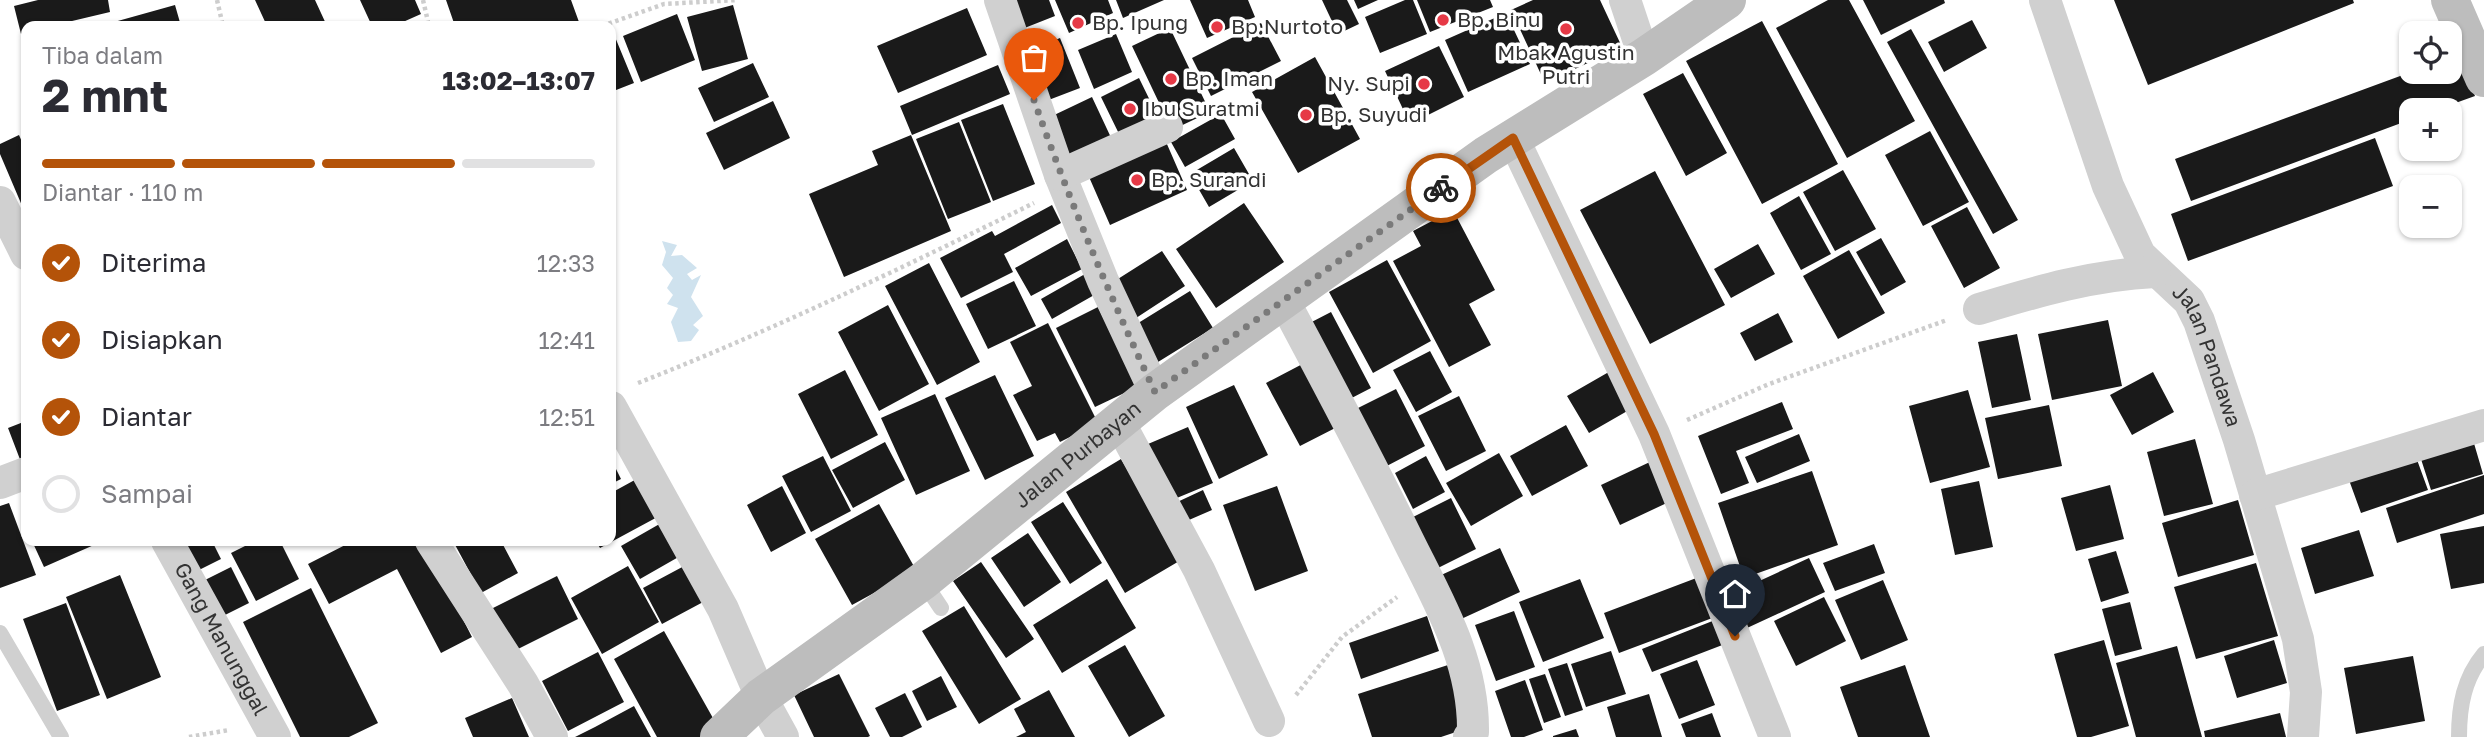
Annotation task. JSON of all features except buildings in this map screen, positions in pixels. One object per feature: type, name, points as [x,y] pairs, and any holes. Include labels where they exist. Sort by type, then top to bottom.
[{"type":"street","points":[[1000,0],[1063,182],[1103,281],[1155,392]]},
{"type":"street","points":[[1625,0],[1644,57]]},
{"type":"street","name":"Jalan Purbayan","points":[[719,737],[761,697],[932,594],[1118,420],[1155,392],[1513,138],[1644,57],[1727,0]]},
{"type":"street","name":"Jalan Pandawa","points":[[2045,0],[2108,186],[2140,255],[2155,272],[2189,301],[2199,321],[2298,639],[2306,692],[2303,737]]},
{"type":"street","points":[[2450,0],[2484,78]]},
{"type":"street","points":[[1063,182],[1167,127]]},
{"type":"street","points":[[1513,138],[1654,434],[1776,737]]},
{"type":"street","points":[[0,203],[21,244]]},
{"type":"street","points":[[1979,309],[2085,279],[2155,272]]},
{"type":"street","points":[[1284,301],[1372,465],[1461,646],[1474,705],[1474,732],[1469,737]]},
{"type":"street","points":[[616,416],[723,609],[761,697],[783,737]]},
{"type":"street","points":[[1118,420],[1199,570],[1269,721]]},
{"type":"street","points":[[2255,495],[2484,425]]},
{"type":"street","points":[[0,483],[21,475]]},
{"type":"street","name":"Gang Manunggal","points":[[170,546],[275,737]]},
{"type":"street","points":[[434,546],[523,684],[552,737]]},
{"type":"lane","points":[[0,633],[61,737]]},
{"type":"lane","points":[[2459,737],[2459,713],[2470,671],[2484,654]]},
{"type":"path","points":[[217,0],[222,21]]},
{"type":"path","points":[[424,0],[428,21]]},
{"type":"path","points":[[616,21],[664,4],[737,0]]},
{"type":"path","points":[[636,383],[711,354],[900,269],[1063,182]]},
{"type":"path","points":[[1654,434],[1769,384],[1979,309]]},
{"type":"path","points":[[1269,721],[1303,689],[1342,637],[1426,576]]},
{"type":"water","points":[[662,241],[677,245],[671,256],[682,255],[697,268],[687,274],[692,280],[701,275],[691,297],[703,316],[693,325],[699,330],[691,341],[678,342],[671,322],[678,308],[667,304],[673,295],[667,288],[673,278],[662,265],[666,252]]},
{"type":"way so far","points":[[1034,100],[1060,175],[1103,281],[1155,392],[1441,188]]},
{"type":"place","name":"Bp. Binu","points":[[1443,20]]},
{"type":"place","name":"Bp. Ipung","points":[[1078,23]]},
{"type":"place","name":"Bp.Nurtoto","points":[[1217,27]]},
{"type":"place","name":"Mbak Agustin Putri","points":[[1566,29]]},
{"type":"place","name":"Bp. Iman","points":[[1171,79]]},
{"type":"place","name":"Ny. Supi","points":[[1424,84]]},
{"type":"place","name":"Ibu Suratmi","points":[[1130,109]]},
{"type":"place","name":"Bp. Suyudi","points":[[1306,115]]},
{"type":"place","name":"Bp. Surandi","points":[[1137,180]]},
{"type":"route","points":[[1441,188],[1513,138],[1654,434],[1735,636]]}]
